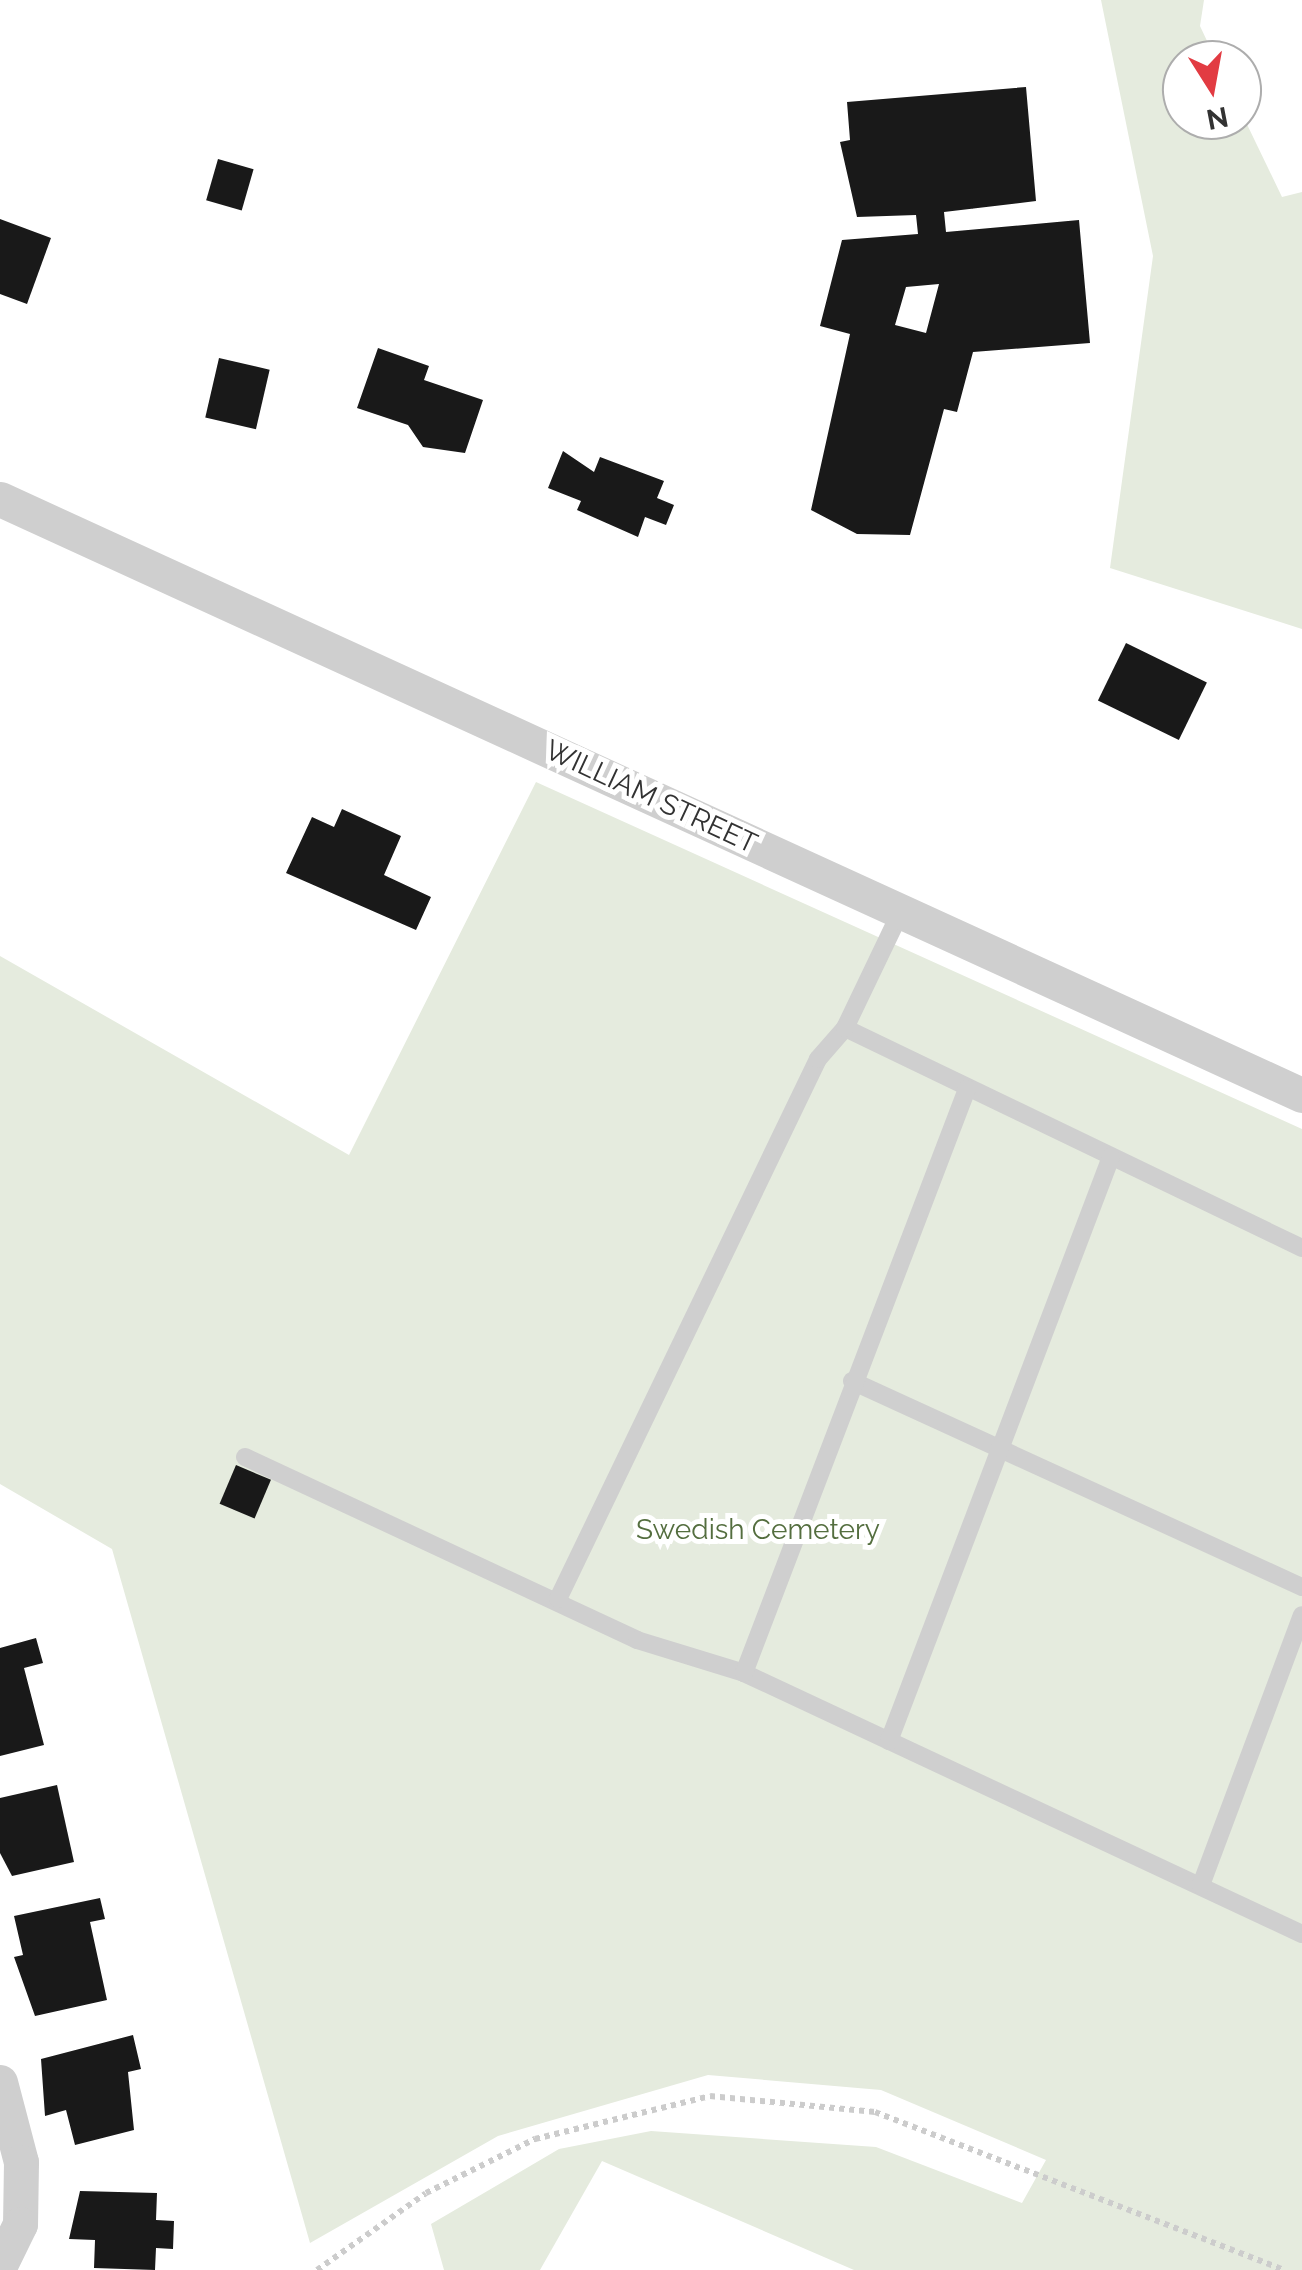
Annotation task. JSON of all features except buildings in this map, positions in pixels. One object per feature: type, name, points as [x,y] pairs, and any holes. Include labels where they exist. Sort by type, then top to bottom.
[{"type":"street","name":"WILLIAM STREET","points":[[0,499],[1302,1095]]},
{"type":"street","points":[[0,2082],[21,2162],[20,2224],[0,2266]]},
{"type":"lane","points":[[558,1599],[818,1059],[845,1028],[900,911]]},
{"type":"lane","points":[[845,1028],[1302,1248]]},
{"type":"lane","points":[[744,1673],[852,1381],[967,1090]]},
{"type":"lane","points":[[889,1741],[1111,1157]]},
{"type":"lane","points":[[852,1381],[1302,1587]]},
{"type":"lane","points":[[245,1457],[710,1670],[744,1673],[1302,1934]]},
{"type":"lane","points":[[1200,1884],[1302,1614]]},
{"type":"path","points":[[317,2270],[426,2194],[535,2139],[710,2096],[875,2112],[1284,2270]]},
{"type":"green space","points":[[1101,0],[1204,0],[1200,26],[1207,40],[1162,40],[1162,140],[1255,140],[1282,197],[1302,192],[1302,629],[1110,568],[1153,256]]},
{"type":"green space","name":"Swedish Cemetery","points":[[536,782],[1302,1129],[1302,2270],[854,2270],[602,2161],[540,2270],[444,2270],[431,2224],[559,2149],[651,2131],[876,2147],[1022,2203],[1046,2160],[881,2090],[708,2075],[498,2136],[310,2243],[112,1549],[0,1484],[0,956],[349,1155]]}]
